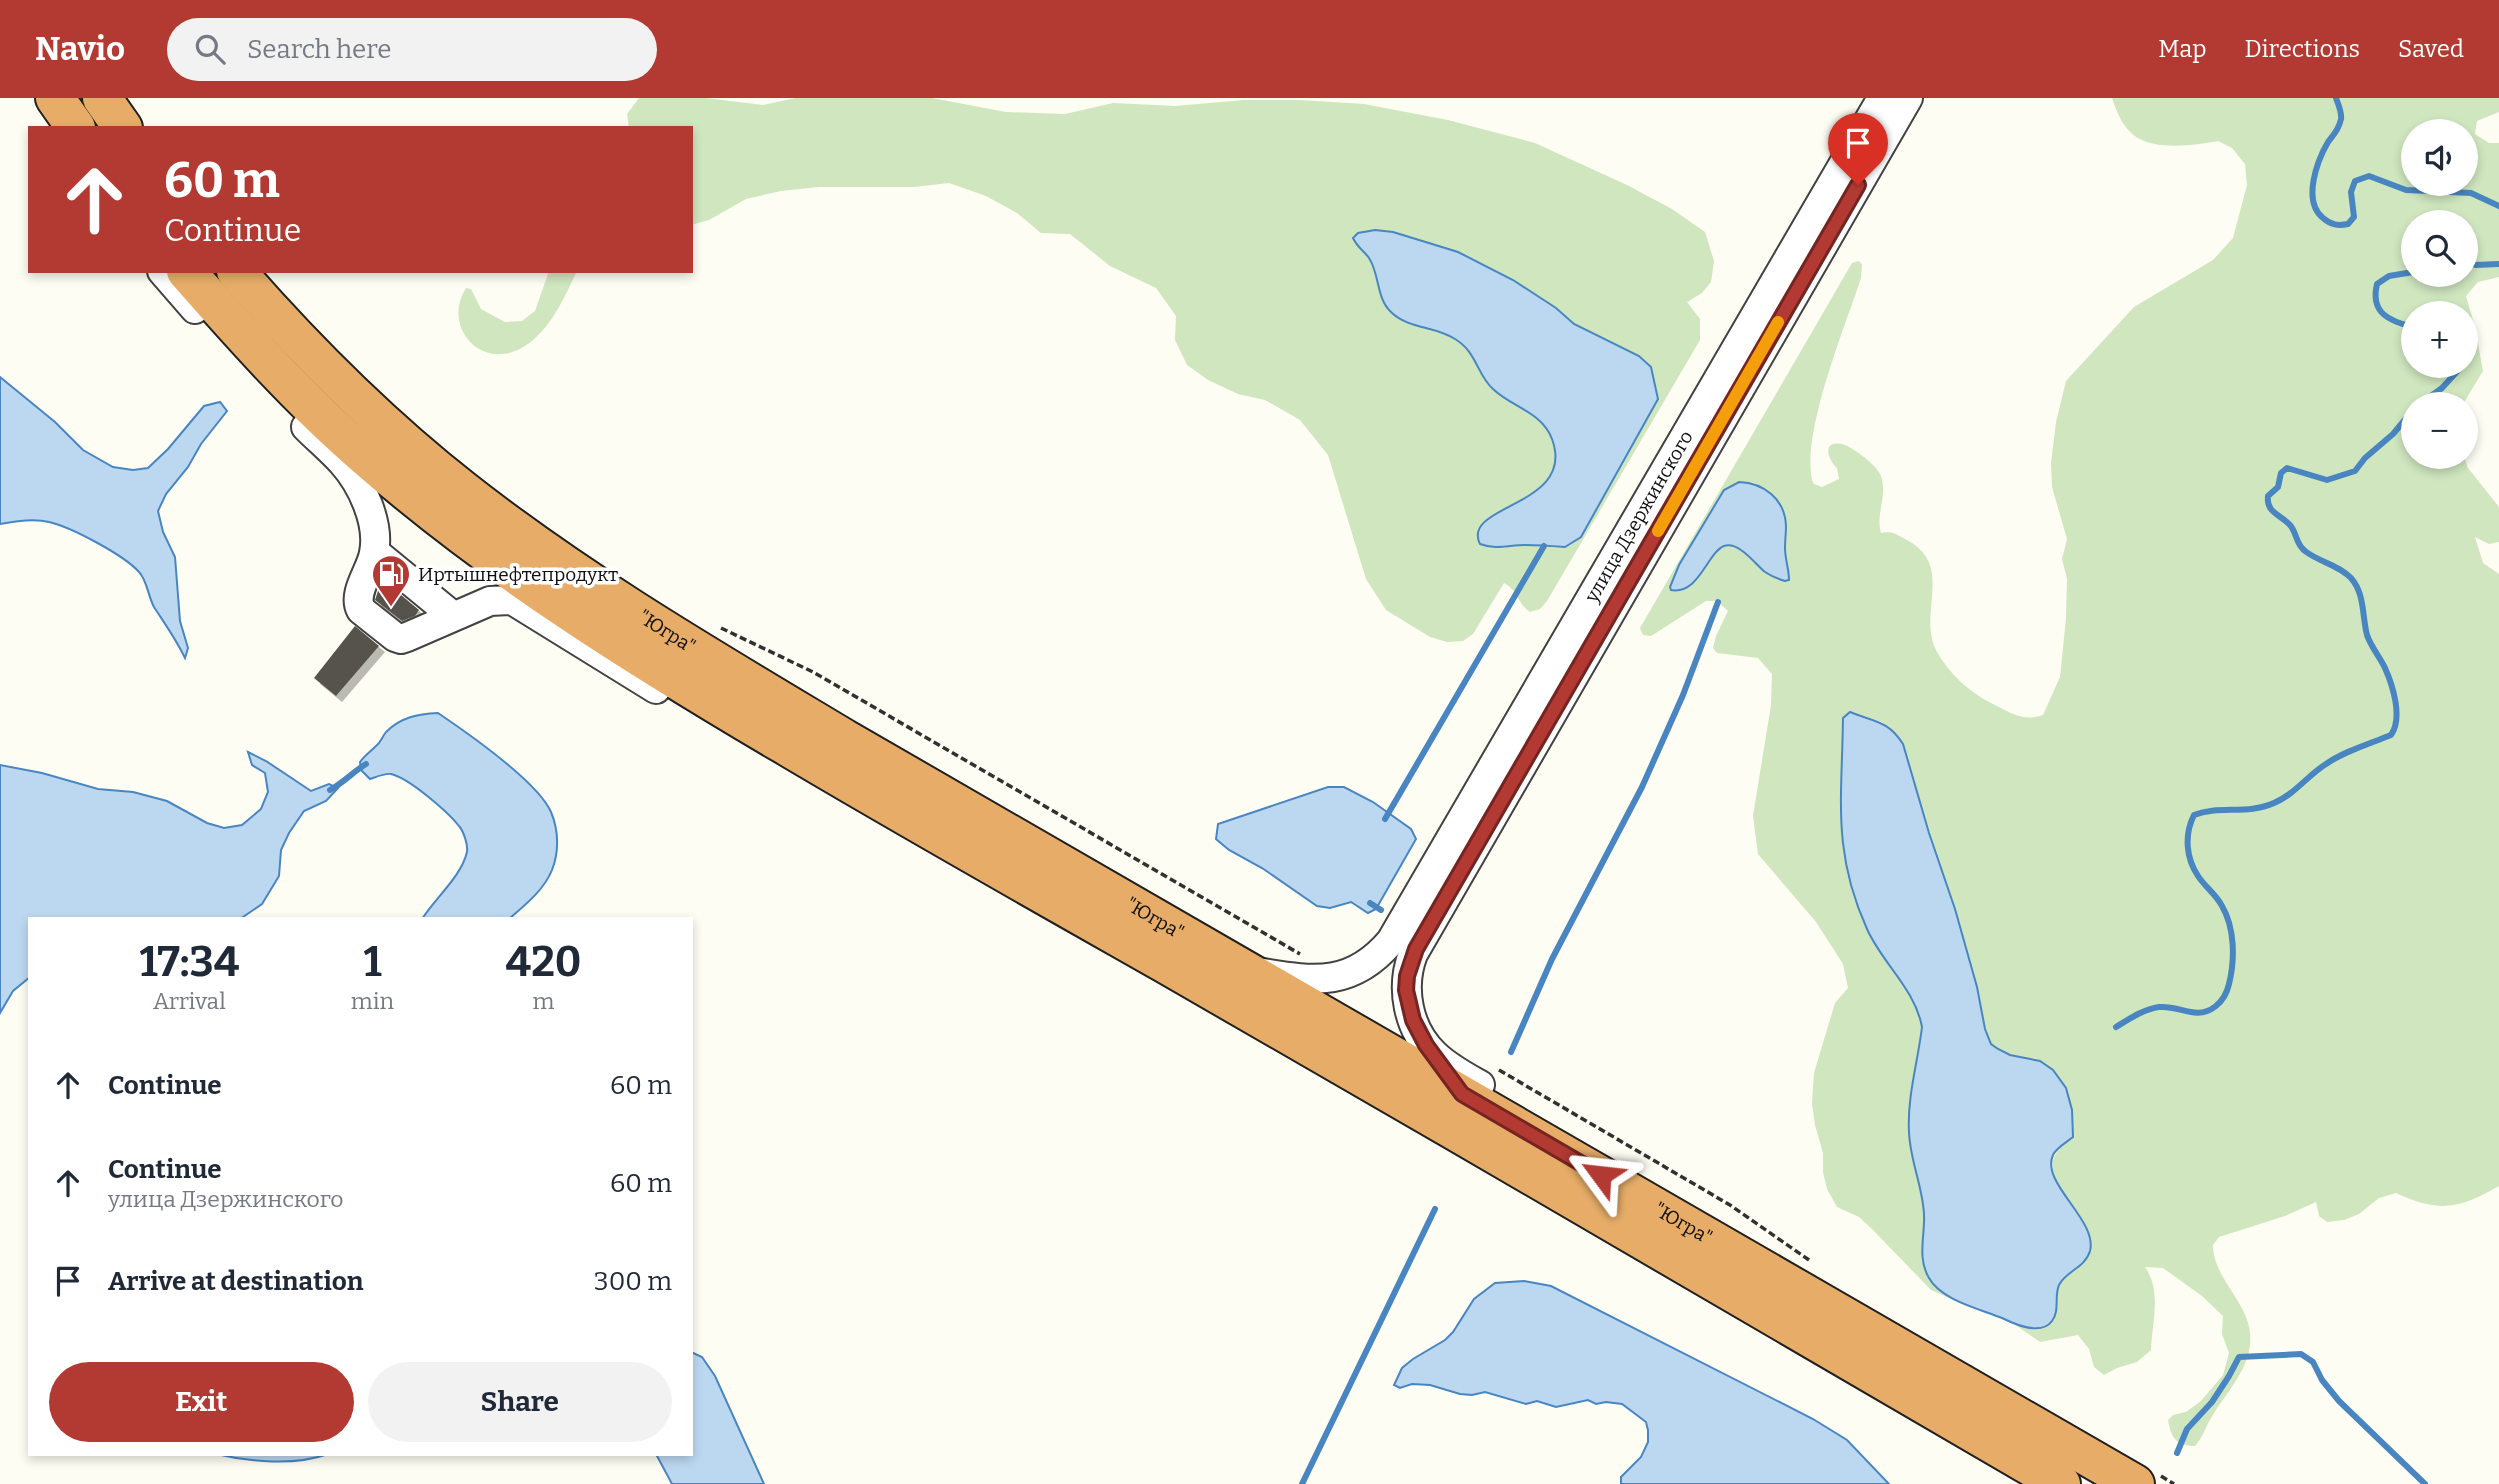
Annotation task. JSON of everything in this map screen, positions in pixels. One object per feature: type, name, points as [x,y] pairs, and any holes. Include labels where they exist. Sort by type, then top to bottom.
[{"type":"highway","points":[[55,98],[75,126]]},
{"type":"highway","points":[[102,98],[122,126]]},
{"type":"highway","name":"\"Югра\"","points":[[188,273],[288,383],[363,455],[517,577],[674,680],[2062,1484]]},
{"type":"highway","name":"\"Югра\"","points":[[238,273],[307,348],[384,423],[463,491],[642,616],[845,739],[2135,1484]]},
{"type":"street","points":[[42,98],[57,126]]},
{"type":"street","name":"улица Дзержинского","points":[[1405,942],[1882,98]]},
{"type":"street","name":"улица Дзержинского","points":[[1405,942],[1908,98]]},
{"type":"street","points":[[164,273],[261,382],[343,463],[355,480],[373,525],[375,552],[358,596],[358,604],[361,610],[395,638],[401,639],[490,601],[503,599],[522,604],[602,657],[1033,908],[1257,1016]]},
{"type":"street","points":[[375,552],[453,616]]},
{"type":"street","points":[[642,616],[770,676],[1302,968],[1333,978],[1359,969],[1381,953],[1405,942],[1408,966],[1406,990],[1413,1020],[1426,1045],[1462,1094]]},
{"type":"street","points":[[1247,970],[1302,968]]},
{"type":"street","points":[[1426,1045],[1454,1070],[1664,1191],[1903,1349]]},
{"type":"path","points":[[718,627],[813,672],[1302,968]]},
{"type":"green space","points":[[639,98],[706,98],[763,105],[795,98],[932,98],[1006,112],[1065,114],[1113,103],[1175,106],[1244,100],[1299,100],[1364,104],[1448,120],[1535,143],[1672,209],[1705,232],[1714,261],[1711,282],[1702,293],[1687,302],[1700,319],[1700,340],[1547,601],[1540,609],[1530,612],[1504,583],[1473,634],[1463,641],[1447,642],[1430,637],[1386,610],[1366,579],[1328,455],[1300,420],[1265,400],[1238,394],[1208,380],[1187,365],[1175,340],[1176,316],[1156,288],[1110,266],[1070,234],[1041,233],[1017,213],[986,196],[949,183],[914,187],[819,187],[781,191],[746,199],[709,220],[693,224],[693,126],[629,126],[627,114]],"holes":[[[1393,232],[1458,252],[1513,280],[1556,308],[1574,324],[1639,356],[1658,399],[1581,537],[1565,547],[1522,544],[1504,548],[1486,519],[1542,488],[1550,477],[1556,460],[1554,442],[1545,424],[1489,386],[1469,351],[1454,338],[1398,319],[1388,310],[1368,256]]]},
{"type":"green space","points":[[2112,98],[2499,98],[2499,112],[2478,121],[2401,119],[2401,196],[2478,196],[2478,136],[2489,143],[2499,143],[2499,277],[2478,282],[2478,210],[2401,210],[2401,287],[2474,287],[2466,296],[2467,301],[2401,301],[2401,378],[2478,378],[2478,344],[2483,371],[2470,392],[2401,392],[2401,469],[2469,469],[2499,507],[2499,542],[2489,544],[2475,537],[2483,563],[2499,574],[2499,1186],[2472,1200],[2449,1206],[2425,1204],[2396,1193],[2379,1198],[2359,1214],[2344,1220],[2327,1222],[2319,1216],[2316,1202],[2285,1216],[2219,1237],[2213,1245],[2214,1255],[2246,1317],[2250,1346],[2242,1371],[2195,1446],[2179,1442],[2171,1431],[2168,1420],[2201,1401],[2223,1375],[2229,1353],[2222,1334],[2223,1316],[2202,1296],[2163,1268],[2145,1267],[2155,1296],[2151,1350],[2137,1362],[2104,1375],[2094,1367],[2089,1349],[2078,1335],[2040,1342],[2011,1322],[2028,1327],[2056,1312],[2059,1284],[2066,1275],[2079,1267],[2088,1252],[2085,1228],[2054,1175],[2055,1154],[2064,1145],[2027,1058],[2000,1051],[1985,1032],[1976,984],[1903,744],[1882,722],[1850,712],[1843,718],[1843,851],[1848,876],[1867,930],[1919,1012],[1922,1027],[1909,1132],[1925,1218],[1922,1247],[1929,1278],[1937,1287],[1963,1304],[1931,1290],[1859,1217],[1837,1207],[1827,1189],[1823,1153],[1812,1103],[1814,1073],[1835,1003],[1848,988],[1843,964],[1816,922],[1758,854],[1753,816],[1771,705],[1772,674],[1758,658],[1717,653],[1713,648],[1728,611],[1717,601],[1706,601],[1651,636],[1643,635],[1640,628],[1852,263],[1859,261],[1862,265],[1861,278],[1819,407],[1813,435],[1812,480],[1814,484],[1822,487],[1839,479],[1837,468],[1828,452],[1831,445],[1835,444],[1852,449],[1873,466],[1880,474],[1883,489],[1881,533],[1893,533],[1905,539],[1920,550],[1929,562],[1932,575],[1931,635],[1941,659],[1960,682],[1984,699],[2017,716],[2029,718],[2043,715],[2060,677],[2066,618],[2067,579],[2062,559],[2067,539],[2052,487],[2051,463],[2056,422],[2066,381],[2134,307],[2213,260],[2233,238],[2247,185],[2245,164],[2232,148],[2218,141],[2178,146],[2158,145],[2134,136],[2122,121]],"holes":[[[1772,494],[1784,517],[1784,548],[1789,574],[1789,580],[1785,581],[1738,548],[1728,546],[1717,552]]]},
{"type":"green space","points":[[548,273],[576,273],[556,312],[542,331],[525,346],[509,353],[495,354],[481,350],[470,342],[459,318],[460,303],[466,288],[471,289],[481,309],[505,322],[522,321],[535,311]]},
{"type":"water","points":[[1375,230],[1393,232],[1458,252],[1513,280],[1556,308],[1574,324],[1639,356],[1651,367],[1658,399],[1581,537],[1565,547],[1497,547],[1480,544],[1478,531],[1486,520],[1535,492],[1548,478],[1555,461],[1552,439],[1534,416],[1493,389],[1462,344],[1447,335],[1405,322],[1391,312],[1380,293],[1369,258],[1353,238],[1358,233]]},
{"type":"water","points":[[0,377],[55,422],[83,450],[113,467],[133,470],[148,468],[168,449],[204,406],[220,402],[227,411],[166,494],[158,511],[163,532],[175,557],[180,621],[188,648],[185,658],[154,607],[142,575],[132,565],[110,550],[59,525],[31,520],[0,524]]},
{"type":"water","points":[[1739,482],[1765,489],[1782,508],[1786,526],[1785,552],[1789,580],[1785,581],[1767,573],[1741,550],[1730,545],[1718,550],[1689,586],[1681,590],[1671,590],[1679,565],[1724,490]]},
{"type":"water","points":[[1850,712],[1886,726],[1903,744],[1955,909],[1991,1044],[2010,1055],[2040,1061],[2053,1070],[2066,1088],[2072,1110],[2073,1137],[2054,1152],[2051,1166],[2061,1190],[2086,1227],[2090,1251],[2084,1262],[2062,1280],[2054,1317],[2041,1328],[2020,1326],[1952,1298],[1935,1286],[1925,1270],[1922,1255],[1923,1205],[1909,1132],[1911,1092],[1922,1027],[1913,1000],[1867,929],[1848,875],[1841,800],[1843,718]]},
{"type":"water","points":[[438,713],[483,745],[532,787],[551,812],[557,841],[552,870],[539,891],[511,917],[424,917],[464,861],[467,849],[464,835],[459,826],[428,796],[391,774],[370,779],[361,770],[360,762],[392,727],[410,717]]},
{"type":"water","points":[[248,752],[311,791],[329,784],[338,788],[326,801],[304,811],[289,833],[281,850],[279,876],[262,904],[243,917],[28,917],[28,979],[13,991],[0,1013],[0,765],[42,773],[98,789],[133,792],[167,801],[207,823],[224,828],[242,825],[261,809],[268,792],[265,773],[252,765]]},
{"type":"water","points":[[1328,787],[1344,787],[1373,802],[1411,829],[1416,839],[1376,909],[1368,913],[1351,902],[1330,908],[1317,906],[1216,839],[1218,824]]},
{"type":"water","points":[[1524,1281],[1551,1286],[1813,1419],[1847,1440],[1889,1484],[1621,1484],[1621,1477],[1641,1457],[1648,1442],[1646,1422],[1622,1404],[1596,1404],[1588,1400],[1556,1407],[1537,1401],[1526,1404],[1485,1392],[1472,1395],[1430,1385],[1412,1384],[1400,1388],[1394,1385],[1402,1368],[1453,1332],[1474,1299],[1495,1283]]},
{"type":"water","points":[[693,1353],[702,1357],[715,1376],[764,1484],[672,1484],[657,1456],[693,1456]]},
{"type":"water","points":[[227,1456],[322,1456],[272,1462]]},
{"type":"building","points":[[382,579],[419,610],[415,616],[402,621],[375,600]]},
{"type":"building","points":[[355,626],[379,646],[336,696],[314,678]]},
{"type":"waterway","points":[[2336,98],[2341,114],[2340,123],[2320,159],[2312,191],[2317,211],[2326,220],[2335,224],[2348,224],[2354,217],[2351,192],[2355,181],[2369,176],[2406,190],[2471,193],[2499,206]]},
{"type":"waterway","points":[[2478,265],[2499,264]]},
{"type":"waterway","points":[[2401,274],[2389,276],[2377,284],[2376,294],[2376,302],[2383,314],[2401,323]]},
{"type":"waterway","points":[[2436,392],[2451,378]]},
{"type":"waterway","points":[[2116,1027],[2153,1008],[2204,1012],[2216,1006],[2227,991],[2232,965],[2232,934],[2222,906],[2198,876],[2191,862],[2188,838],[2194,815],[2254,809],[2274,803],[2333,759],[2391,735],[2395,728],[2394,693],[2385,668],[2367,635],[2356,584],[2341,570],[2302,548],[2292,527],[2269,506],[2268,496],[2278,487],[2281,473],[2287,468],[2327,480],[2355,471],[2401,424]]},
{"type":"waterway","points":[[1385,819],[1544,546]]},
{"type":"waterway","points":[[1511,1052],[1552,959],[1642,787],[1683,695],[1718,602]]},
{"type":"waterway","points":[[330,790],[366,764]]},
{"type":"waterway","points":[[1370,903],[1381,910]]},
{"type":"waterway","points":[[1302,1484],[1435,1209]]},
{"type":"waterway","points":[[2177,1453],[2187,1429],[2212,1402],[2239,1357],[2301,1354],[2313,1362],[2322,1380],[2339,1401],[2425,1484]]},
{"type":"slow traffic","points":[[1658,531],[1778,322]]},
{"type":"place","name":"Иртышнефтепродукт","points":[[391,608]]},
{"type":"route","points":[[1601,1175],[1462,1094],[1426,1045],[1413,1020],[1406,990],[1408,966],[1858,185]]}]
